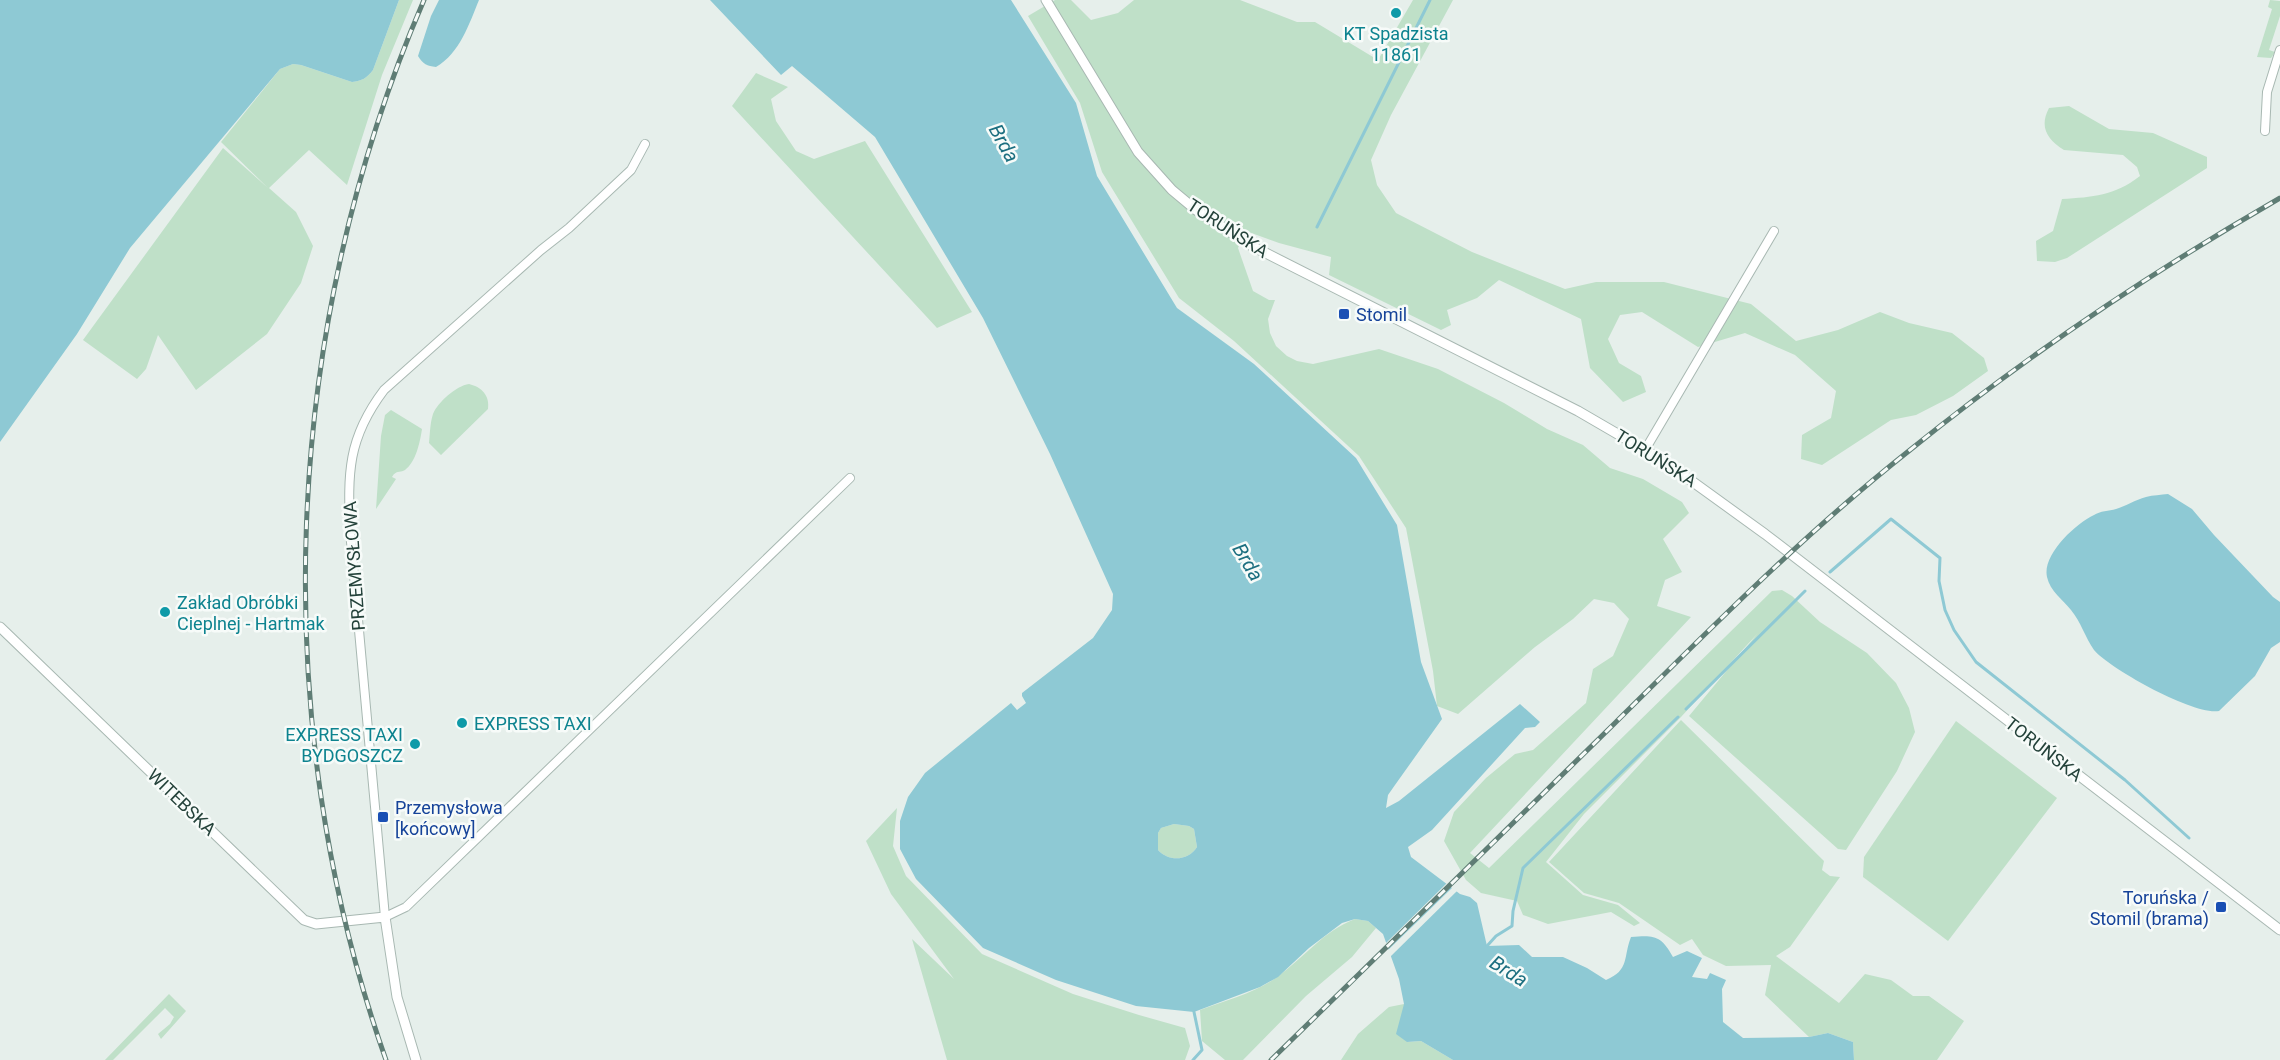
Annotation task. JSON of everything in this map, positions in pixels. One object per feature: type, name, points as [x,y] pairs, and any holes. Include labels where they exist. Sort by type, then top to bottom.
[{"type":"street","name":"TORUŃSKA","points":[[1047,0],[1138,152],[1172,190],[1196,210],[1252,246],[1578,411],[1684,475],[1756,527],[2280,930]]},
{"type":"street","points":[[2265,131],[2267,92],[2280,50]]},
{"type":"street","name":"PRZEMYSŁOWA","points":[[416,1060],[397,997],[385,917],[350,531],[349,475],[353,451],[367,415],[384,390],[632,170],[645,144]]},
{"type":"street","points":[[1644,450],[1774,231]]},
{"type":"street","points":[[385,917],[406,907],[850,478]]},
{"type":"street","name":"WITEBSKA","points":[[0,627],[304,920],[316,924],[385,917]]},
{"type":"green space","points":[[399,0],[413,0],[382,75],[347,185],[309,150],[269,188],[296,212],[313,246],[301,283],[267,334],[196,390],[158,335],[146,369],[137,379],[83,340],[223,148],[268,188],[221,142],[280,69],[293,64],[352,82],[364,79],[373,70]]},
{"type":"green space","points":[[1055,0],[1071,0],[1091,20],[1118,13],[1134,0],[1240,0],[1297,22],[1315,22],[1378,60],[1413,0],[1453,0],[1391,115],[1371,160],[1377,185],[1396,213],[1472,252],[1565,289],[1596,282],[1664,282],[1751,304],[1796,341],[1838,330],[1880,312],[1909,323],[1952,333],[1984,358],[1988,371],[1953,396],[1916,415],[1891,420],[1822,465],[1801,459],[1802,435],[1831,418],[1836,391],[1795,355],[1745,333],[1698,347],[1642,312],[1620,315],[1608,339],[1619,363],[1641,376],[1646,392],[1623,402],[1590,368],[1581,319],[1499,280],[1477,298],[1447,310],[1451,325],[1441,330],[1329,275],[1331,257],[1279,243],[1246,231],[1238,248],[1253,291],[1269,300],[1275,300],[1268,319],[1270,333],[1276,346],[1287,356],[1297,361],[1313,364],[1379,349],[1438,369],[1504,403],[1547,429],[1583,445],[1610,468],[1643,479],[1682,502],[1689,513],[1663,539],[1682,572],[1665,580],[1657,606],[1691,617],[1470,853],[1489,868],[1772,591],[1782,590],[1792,596],[1820,622],[1867,653],[1896,683],[1909,708],[1915,732],[1897,771],[1846,850],[1838,849],[1689,716],[1758,633],[1681,717],[1584,814],[1546,862],[1583,895],[1618,905],[1640,923],[1634,926],[1611,912],[1548,924],[1523,915],[1517,901],[1481,893],[1466,880],[1444,841],[1454,812],[1486,778],[1515,754],[1533,750],[1586,703],[1593,669],[1613,656],[1629,619],[1614,603],[1594,599],[1458,714],[1437,706],[1433,671],[1406,528],[1359,456],[1234,341],[1179,298],[1102,172],[1080,103],[1028,16]]},
{"type":"green space","points":[[2270,0],[2280,1],[2280,16],[2269,50],[2275,52],[2271,58],[2257,57],[2272,9],[2268,7]]},
{"type":"green space","points":[[756,73],[788,87],[771,99],[776,121],[796,151],[814,159],[865,141],[972,312],[937,328],[732,106]]},
{"type":"green space","points":[[2069,106],[2109,129],[2153,133],[2207,157],[2207,168],[2067,258],[2055,262],[2037,261],[2036,241],[2053,231],[2062,199],[2112,192],[2140,176],[2137,167],[2123,155],[2064,150],[2053,141],[2045,127],[2049,108]]},
{"type":"green space","points":[[469,384],[478,387],[484,393],[488,400],[488,409],[441,455],[429,443],[433,414],[448,395]]},
{"type":"green space","points":[[391,410],[422,429],[415,457],[405,470],[393,475],[392,477],[396,479],[376,509],[381,436],[385,415]]},
{"type":"green space","points":[[1681,720],[1824,861],[1822,870],[1830,876],[1840,877],[1790,947],[1776,956],[1839,1003],[1865,974],[1891,980],[1913,996],[1929,996],[1964,1021],[1937,1060],[1854,1060],[1853,1042],[1828,1033],[1809,1037],[1765,995],[1771,965],[1726,966],[1703,955],[1692,939],[1680,945],[1619,903],[1584,893],[1549,862]]},
{"type":"green space","points":[[1956,721],[2057,798],[1948,941],[1863,877],[1864,857]]},
{"type":"green space","points":[[897,808],[893,846],[906,876],[982,954],[1073,994],[1185,1028],[1190,1046],[1185,1060],[947,1060],[912,939],[954,979],[891,894],[866,841]]},
{"type":"green space","points":[[1174,824],[1194,829],[1197,847],[1184,857],[1167,857],[1158,850],[1158,833],[1161,828]]},
{"type":"green space","points":[[1355,919],[1368,921],[1376,928],[1352,957],[1306,996],[1243,1060],[1225,1060],[1202,1041],[1200,1010],[1268,983],[1287,970],[1333,930]]},
{"type":"green space","points":[[169,994],[186,1011],[161,1039],[158,1034],[170,1024],[174,1017],[165,1008],[113,1060],[105,1060]]},
{"type":"green space","points":[[1404,1004],[1407,1042],[1421,1041],[1453,1060],[1341,1060],[1358,1034],[1389,1007]]},
{"type":"water","points":[[0,0],[399,0],[373,70],[364,79],[352,82],[293,64],[280,69],[130,248],[77,334],[0,442]]},
{"type":"water","points":[[439,0],[479,0],[458,46],[436,67],[426,64],[418,56],[431,16]]},
{"type":"water","name":"Brda","points":[[710,0],[1011,0],[1076,103],[1097,176],[1177,308],[1254,364],[1356,458],[1397,525],[1421,662],[1442,719],[1388,795],[1386,808],[1399,801],[1520,704],[1540,722],[1535,727],[1525,728],[1432,830],[1408,847],[1411,857],[1460,894],[1470,897],[1477,903],[1487,946],[1519,945],[1532,957],[1563,957],[1606,980],[1619,972],[1622,967],[1631,937],[1656,938],[1665,944],[1673,957],[1687,951],[1702,958],[1692,977],[1707,979],[1710,973],[1726,980],[1722,989],[1723,1022],[1743,1038],[1809,1037],[1828,1033],[1853,1042],[1854,1060],[1453,1060],[1421,1041],[1407,1042],[1396,1034],[1404,1004],[1399,979],[1383,934],[1368,921],[1355,919],[1342,923],[1309,948],[1278,977],[1260,987],[1194,1012],[1136,1006],[1056,980],[983,948],[916,879],[900,849],[900,821],[908,797],[925,773],[1011,703],[1017,710],[1026,703],[1022,693],[1093,638],[1112,610],[1113,594],[1050,454],[983,318],[875,137],[792,66],[781,75]],"holes":[[[1174,824],[1194,829],[1197,847],[1193,852],[1184,857],[1173,858],[1167,857],[1158,850],[1158,833],[1161,828]]]},
{"type":"water","points":[[2168,494],[2192,509],[2214,535],[2280,602],[2280,642],[2271,648],[2255,676],[2219,711],[2207,711],[2173,699],[2134,679],[2103,658],[2094,650],[2074,615],[2054,591],[2047,577],[2047,568],[2055,550],[2069,533],[2086,519],[2146,497]]},
{"type":"pier","points":[[1448,882],[1452,885],[1386,951],[1384,945]]},
{"type":"pier","points":[[1454,886],[1458,890],[1389,958],[1386,952]]},
{"type":"waterway","points":[[1317,227],[1430,0]]},
{"type":"waterway","points":[[1830,572],[1891,519],[1940,558],[1939,581],[1945,610],[1954,630],[1976,662],[2125,780],[2189,838]]},
{"type":"waterway","points":[[1686,709],[1805,591]]},
{"type":"waterway","points":[[1487,946],[1496,936],[1512,926],[1513,911],[1523,868],[1678,717]]},
{"type":"waterway","points":[[1193,1060],[1202,1050],[1194,1012]]},
{"type":"railway","points":[[386,1060],[347,931],[321,798],[308,663],[306,527],[317,391],[341,257],[376,126],[424,0]]},
{"type":"railway","points":[[1271,1060],[1722,617],[1833,514],[1954,415],[2044,349],[2136,286],[2280,198]]},
{"type":"place","name":"KT Spadzista 11861","points":[[1396,13]]},
{"type":"place","name":"Stomil","points":[[1344,314]]},
{"type":"place","name":"Zakład Obróbki Cieplnej - Hartmak","points":[[165,612]]},
{"type":"place","name":"EXPRESS TAXI","points":[[462,723]]},
{"type":"place","name":"EXPRESS TAXI BYDGOSZCZ","points":[[415,744]]},
{"type":"place","name":"Przemysłowa [końcowy]","points":[[383,817]]},
{"type":"place","name":"Toruńska / Stomil (brama)","points":[[2221,907]]}]
